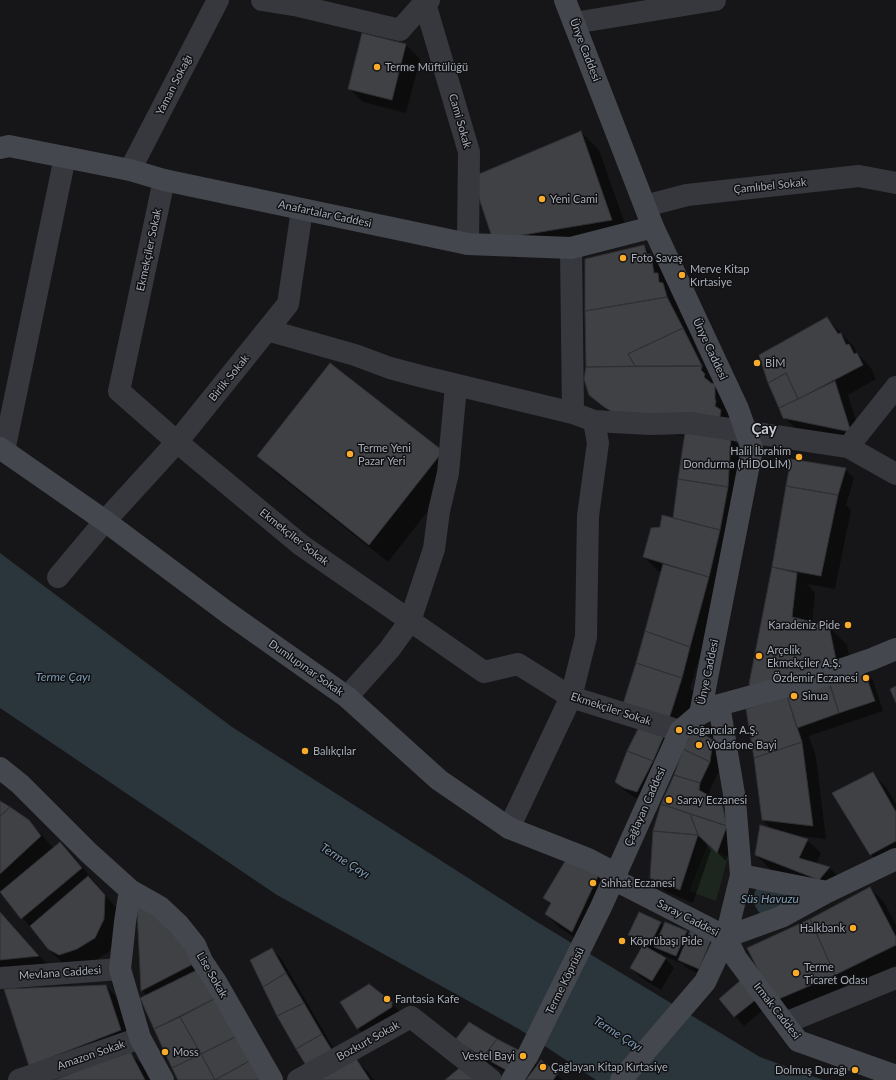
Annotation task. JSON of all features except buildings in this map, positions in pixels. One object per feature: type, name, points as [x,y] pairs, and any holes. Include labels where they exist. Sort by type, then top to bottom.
[{"type":"main road","name":"Ünye Caddesi","points":[[565,0],[652,227],[738,409],[752,449],[721,610],[709,709]]},
{"type":"main road","name":"Anafartalar Caddesi","points":[[0,148],[8,146],[130,170],[164,180],[468,244],[571,248],[652,227]]},
{"type":"main road","name":"Dumlupınar Sokak","points":[[2,449],[105,521],[228,613],[348,697],[439,780],[509,828],[588,859],[609,870],[613,879]]},
{"type":"main road","points":[[621,1080],[705,982],[726,937],[741,875],[734,800],[709,709],[814,679],[896,649]]},
{"type":"main road","name":"Çağlayan Caddesi","points":[[601,907],[680,731],[709,709]]},
{"type":"main road","name":"Lise Sokak","points":[[0,768],[20,784],[89,853],[130,890],[160,907],[179,925],[195,945],[202,961],[216,982],[272,1080]]},
{"type":"main road","name":"Saray Caddesi","points":[[613,879],[726,937],[781,917],[828,892],[896,860]]},
{"type":"main road","points":[[741,875],[828,892]]},
{"type":"main road","points":[[130,890],[120,969],[140,1038],[163,1080]]},
{"type":"main road","name":"Terme Köprüsü","points":[[512,1080],[528,1055],[601,907]]},
{"type":"main road","name":"Irmak Caddesi","points":[[726,937],[736,958],[798,1041],[896,1076]]},
{"type":"street","name":"Yaman Sokağı","points":[[130,170],[218,0]]},
{"type":"street","points":[[262,0],[299,6],[400,30],[426,1]]},
{"type":"street","points":[[574,23],[715,0]]},
{"type":"street","name":"Cami Sokak","points":[[426,1],[469,152],[468,244]]},
{"type":"street","points":[[2,449],[65,157]]},
{"type":"street","name":"Çamlıbel Sokak","points":[[645,206],[687,195],[859,176],[896,183]]},
{"type":"street","name":"Ekmekçiler Sokak","points":[[164,180],[119,391],[177,442],[301,545],[484,672],[518,664],[571,697],[680,731]]},
{"type":"street","name":"Birlik Sokak","points":[[58,577],[105,521],[177,442],[288,304],[302,210]]},
{"type":"street","points":[[571,248],[573,412]]},
{"type":"street","points":[[267,330],[390,368],[456,386],[573,412],[594,421],[651,424],[689,423],[848,447],[896,474]]},
{"type":"street","points":[[348,697],[389,650],[410,621],[434,549],[439,511],[448,473],[456,386]]},
{"type":"street","points":[[848,447],[896,387]]},
{"type":"street","points":[[509,828],[571,697],[586,637],[588,516],[598,442],[594,421]]},
{"type":"street","name":"Mevlana Caddesi","points":[[0,978],[120,969]]},
{"type":"street","points":[[785,1023],[896,978]]},
{"type":"street","name":"Bozkurt Sokak","points":[[298,1080],[411,1017],[491,1080]]},
{"type":"street","name":"Amazon Sokak","points":[[19,1080],[140,1038]]},
{"type":"shaded area","points":[[707,846],[728,857],[716,901],[689,891]]},
{"type":"water","name":"Terme Çayı","points":[[0,553],[232,727],[537,922],[760,1057],[823,1080],[596,1080],[519,1029],[277,895],[0,708]]},
{"type":"water","name":"Süs Havuzu","points":[[758,886],[786,894],[786,905],[762,915],[753,902],[755,891]]},
{"type":"place","name":"Terme Müftülüğü","points":[[377,67]]},
{"type":"place","name":"Yeni Cami","points":[[542,199]]},
{"type":"place","name":"Foto Savaş","points":[[623,258]]},
{"type":"place","name":"Merve Kitap Kırtasiye","points":[[682,275]]},
{"type":"place","name":"BİM","points":[[757,363]]},
{"type":"place","name":"Terme Yeni Pazar Yeri","points":[[350,454]]},
{"type":"place","name":"Halil İbrahim Dondurma (HİDOLİM)","points":[[799,457]]},
{"type":"place","name":"Karadeniz Pide","points":[[848,625]]},
{"type":"place","name":"Arçelik Ekmekçiler A.Ş.","points":[[759,656]]},
{"type":"place","name":"Özdemir Eczanesi","points":[[866,678]]},
{"type":"place","name":"Sinua","points":[[794,696]]},
{"type":"place","name":"Soğancılar A.Ş.","points":[[679,730]]},
{"type":"place","name":"Vodafone Bayi","points":[[699,745]]},
{"type":"place","name":"Balıkçılar","points":[[305,751]]},
{"type":"place","name":"Saray Eczanesi","points":[[669,800]]},
{"type":"place","name":"Sıhhat Eczanesi","points":[[593,883]]},
{"type":"place","name":"Halkbank","points":[[853,928]]},
{"type":"place","name":"Köprübaşı Pide","points":[[622,941]]},
{"type":"place","name":"Terme Ticaret Odası","points":[[796,973]]},
{"type":"place","name":"Fantasia Kafe","points":[[387,999]]},
{"type":"place","name":"Moss","points":[[165,1052]]},
{"type":"place","name":"Vestel Bayi","points":[[523,1056]]},
{"type":"place","name":"Çağlayan Kitap Kırtasiye","points":[[543,1067]]},
{"type":"place","name":"Dolmuş Durağı","points":[[855,1070]]},
{"type":"district","name":"Çay","points":[[764,429]]}]
